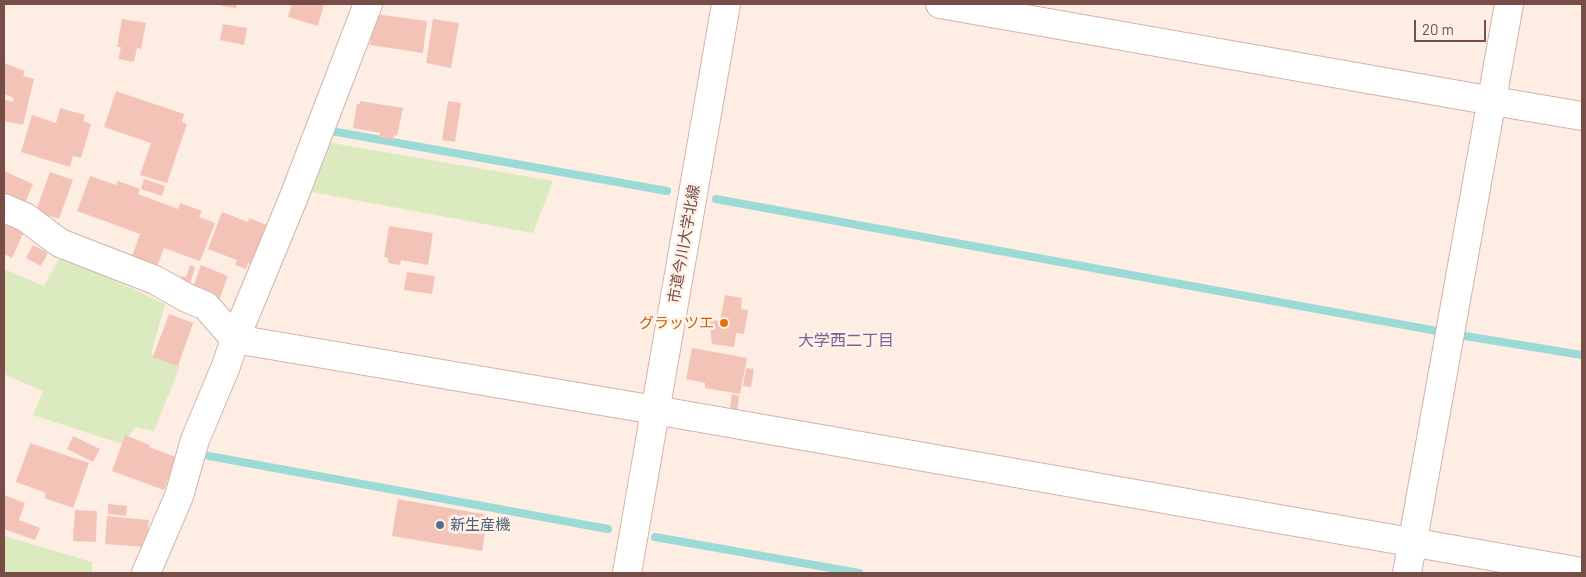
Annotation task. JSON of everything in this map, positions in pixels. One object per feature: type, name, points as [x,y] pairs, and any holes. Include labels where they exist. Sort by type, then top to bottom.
[{"type":"street","points":[[146,573],[179,496],[195,440],[293,199],[368,4]]},
{"type":"street","name":"市道今川大学北線","points":[[627,573],[726,4]]},
{"type":"street","points":[[940,4],[1582,116]]},
{"type":"street","points":[[1407,573],[1509,4]]},
{"type":"street","points":[[4,208],[25,217],[60,243],[155,280],[187,298],[206,306],[235,339],[655,410],[1582,572]]},
{"type":"green space","points":[[326,142],[553,181],[533,233],[306,191]]},
{"type":"green space","points":[[61,256],[165,304],[151,354],[180,366],[154,431],[136,427],[122,444],[33,415],[43,391],[4,374],[4,269],[44,286]]},
{"type":"green space","points":[[4,536],[92,562],[92,573],[4,573]]},
{"type":"building","points":[[221,4],[237,4],[236,8],[221,6]]},
{"type":"building","points":[[292,4],[324,4],[318,26],[288,17]]},
{"type":"building","points":[[374,14],[427,21],[423,53],[370,45]]},
{"type":"building","points":[[122,19],[146,23],[141,49],[137,48],[134,62],[118,59],[121,47],[117,47]]},
{"type":"building","points":[[433,19],[459,23],[451,68],[426,63]]},
{"type":"building","points":[[223,24],[247,28],[244,45],[220,40]]},
{"type":"building","points":[[4,63],[25,71],[23,76],[34,79],[23,125],[4,121],[5,100],[13,102],[14,98],[4,94]]},
{"type":"building","points":[[116,91],[184,114],[182,122],[187,124],[167,183],[140,175],[151,143],[104,127]]},
{"type":"building","points":[[360,101],[403,108],[397,136],[394,135],[393,140],[379,137],[380,133],[353,128],[357,104],[360,104]]},
{"type":"building","points":[[448,101],[461,103],[455,142],[442,140]]},
{"type":"building","points":[[60,108],[85,115],[83,121],[91,124],[81,158],[73,156],[70,167],[21,152],[32,115],[56,123]]},
{"type":"building","points":[[4,171],[33,184],[23,208],[4,199]]},
{"type":"building","points":[[50,172],[73,180],[59,219],[36,211]]},
{"type":"building","points":[[90,176],[116,185],[118,181],[140,189],[138,194],[178,209],[180,203],[202,211],[199,217],[215,223],[200,261],[164,248],[156,269],[131,259],[140,234],[77,211]]},
{"type":"building","points":[[144,179],[165,186],[162,196],[141,189]]},
{"type":"building","points":[[222,212],[248,222],[249,218],[269,226],[254,265],[248,263],[246,269],[235,265],[237,260],[208,249]]},
{"type":"building","points":[[4,220],[25,229],[12,258],[4,254]]},
{"type":"building","points":[[389,226],[433,233],[428,265],[401,260],[400,265],[388,263],[388,258],[384,257]]},
{"type":"building","points":[[33,245],[48,253],[41,266],[26,258]]},
{"type":"building","points":[[190,265],[195,267],[187,295],[177,293],[182,276],[186,277]]},
{"type":"building","points":[[201,265],[228,276],[219,300],[192,290]]},
{"type":"building","points":[[407,272],[435,276],[432,294],[404,290]]},
{"type":"building","name":"グラッツエ","points":[[725,295],[742,298],[741,309],[748,310],[744,334],[736,333],[734,347],[712,344],[710,326],[702,324],[702,318],[720,321]]},
{"type":"building","points":[[169,314],[193,323],[178,366],[153,357]]},
{"type":"building","points":[[692,348],[747,358],[740,394],[705,388],[705,383],[686,379]]},
{"type":"building","points":[[746,368],[754,369],[751,387],[743,386]]},
{"type":"building","points":[[732,394],[739,396],[737,414],[729,413]]},
{"type":"building","points":[[125,435],[150,445],[149,447],[176,457],[164,490],[112,471]]},
{"type":"building","points":[[73,436],[100,449],[93,462],[67,449]]},
{"type":"building","points":[[30,443],[89,463],[73,508],[44,498],[46,493],[16,482]]},
{"type":"building","points":[[4,495],[25,503],[19,520],[40,528],[35,540],[4,529]]},
{"type":"building","name":"新生産機","points":[[398,499],[488,515],[482,551],[392,536]]},
{"type":"building","points":[[108,504],[127,506],[126,516],[108,514]]},
{"type":"building","points":[[75,510],[97,511],[96,542],[73,541]]},
{"type":"building","points":[[107,516],[149,520],[146,547],[105,544]]},
{"type":"waterway","points":[[331,131],[667,191]]},
{"type":"waterway","points":[[716,199],[1437,331]]},
{"type":"waterway","points":[[1465,336],[1582,355]]},
{"type":"waterway","points":[[209,456],[608,529]]},
{"type":"waterway","points":[[655,537],[859,573]]},
{"type":"place","name":"グラッツエ","points":[[724,323]]},
{"type":"place","name":"新生産機","points":[[440,525]]},
{"type":"district","name":"大学西二丁目","points":[[846,341]]}]
